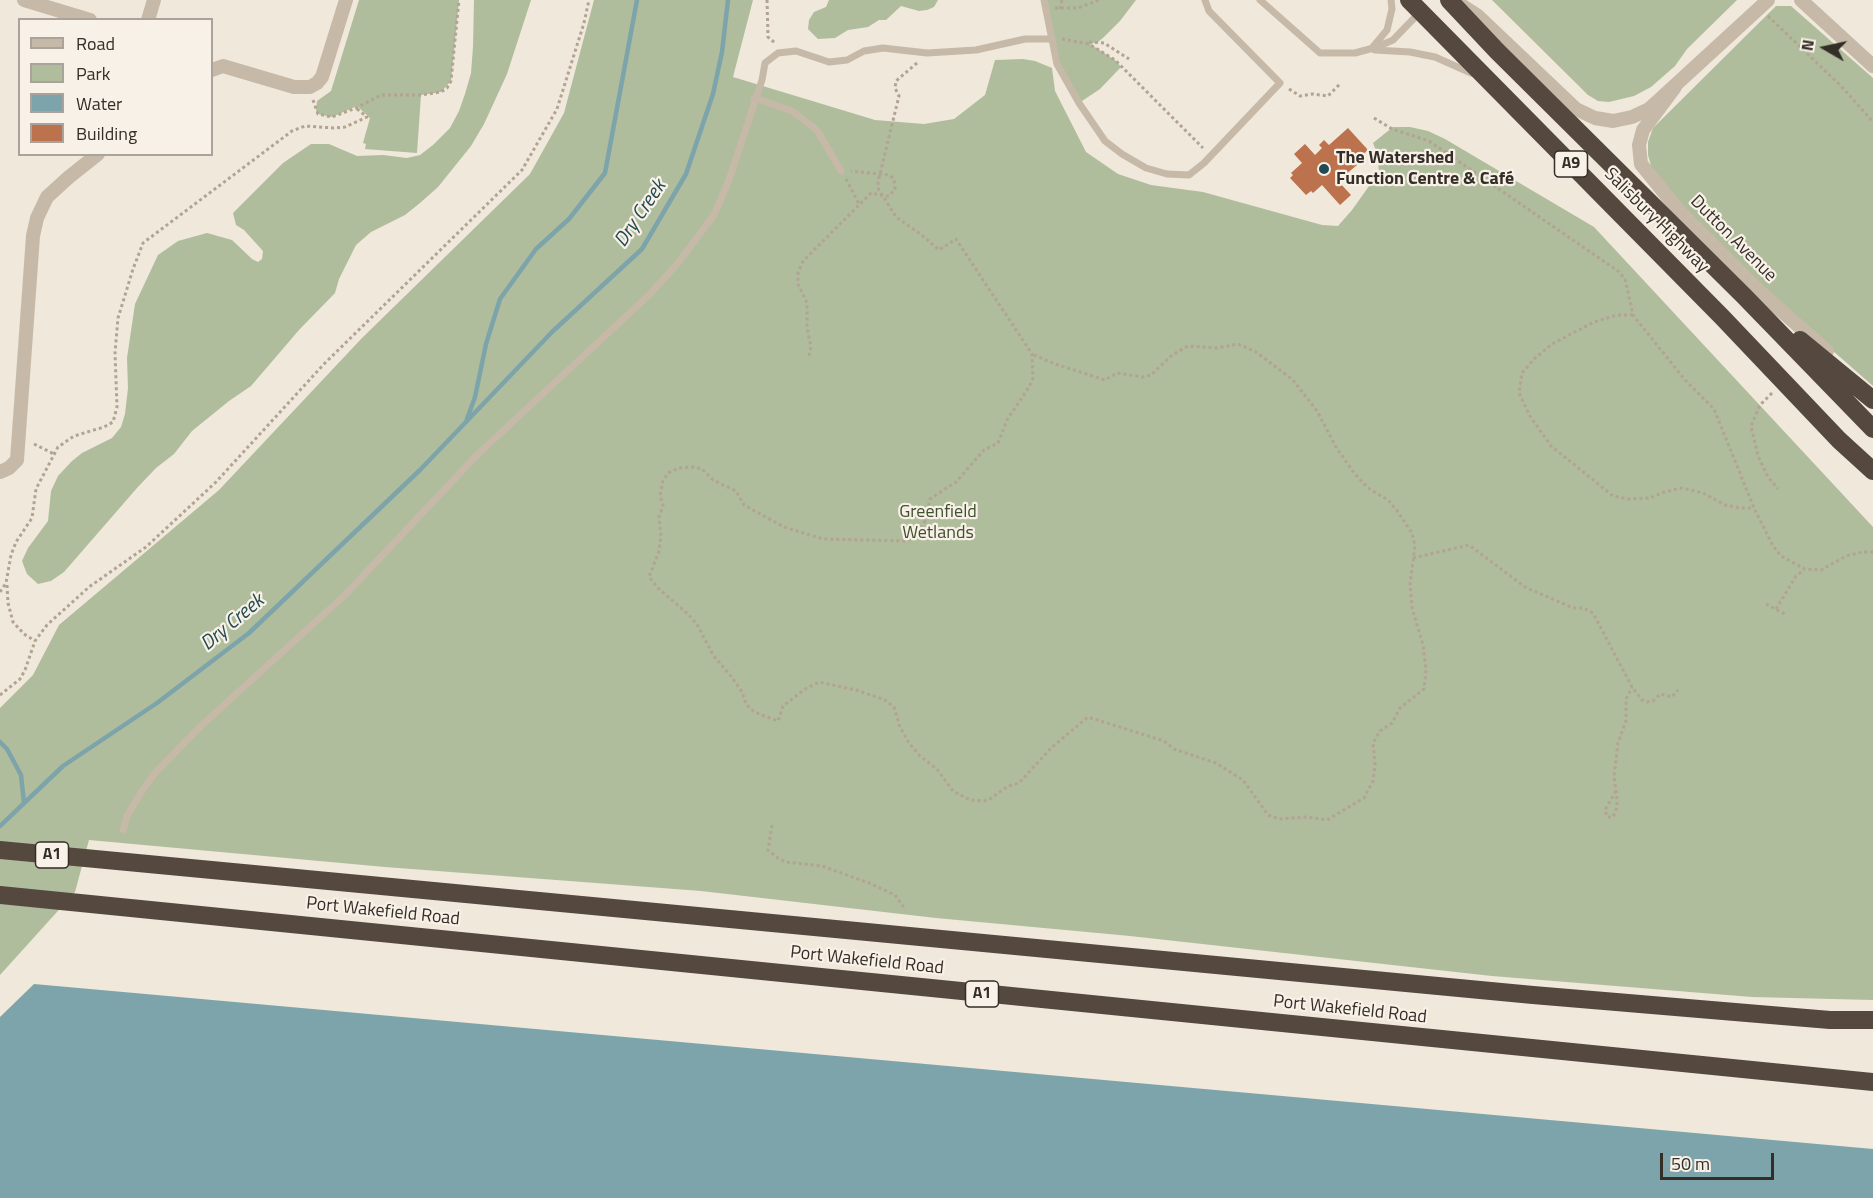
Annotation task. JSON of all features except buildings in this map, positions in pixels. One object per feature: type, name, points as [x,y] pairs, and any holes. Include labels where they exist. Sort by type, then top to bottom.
[{"type":"highway","name":"Salisbury Highway","points":[[1451,0],[1596,151],[1744,296],[1873,429]]},
{"type":"highway","name":"Salisbury Highway","points":[[1422,4],[1490,82],[1722,317],[1839,440],[1873,471]]},
{"type":"highway","points":[[1744,296],[1873,400]]},
{"type":"highway","points":[[1839,440],[1873,481]]},
{"type":"highway","name":"Port Wakefield Road","points":[[0,850],[1521,994],[1830,1020],[1873,1020]]},
{"type":"highway","name":"Port Wakefield Road","points":[[0,895],[1873,1082]]},
{"type":"highway","points":[[1830,1020],[1873,1027]]},
{"type":"street","points":[[24,0],[83,18]]},
{"type":"street","points":[[149,18],[154,0]]},
{"type":"street","points":[[213,70],[223,66],[294,87],[308,87],[318,83],[322,77],[346,0]]},
{"type":"street","name":"Dutton Avenue","points":[[1451,0],[1478,16],[1569,103],[1586,114],[1613,121],[1632,117],[1649,109],[1764,4]]},
{"type":"street","points":[[1801,0],[1873,66]]},
{"type":"street","name":"Dutton Avenue","points":[[1675,87],[1643,130],[1639,145],[1641,164],[1679,212],[1744,276],[1873,392]]},
{"type":"street","points":[[0,472],[9,468],[17,460],[33,237],[37,218],[47,197],[96,156]]},
{"type":"lane","points":[[1044,0],[1057,64],[1078,103],[1105,141],[1146,168],[1167,174],[1189,175],[1211,156],[1280,83],[1209,11],[1205,0]]},
{"type":"lane","points":[[1260,0],[1320,53],[1355,53],[1370,50],[1393,40],[1422,4]]},
{"type":"lane","points":[[1370,50],[1387,30],[1391,0]]},
{"type":"lane","points":[[123,830],[127,816],[155,773],[202,724],[345,595],[477,455],[649,295],[678,263],[714,215],[729,180],[762,80],[765,63],[777,53],[796,51],[830,62],[847,60],[864,51],[883,48],[927,53],[976,50],[1025,39],[1052,39]]},
{"type":"lane","points":[[1370,50],[1410,52],[1435,57],[1490,82]]},
{"type":"lane","points":[[754,99],[792,111],[817,130],[841,171]]},
{"type":"path","points":[[308,87],[318,114],[332,117],[381,95],[421,95],[441,92],[451,81],[459,0]]},
{"type":"path","points":[[0,695],[20,679],[35,641],[47,625],[89,587],[146,547],[216,482],[324,364],[522,170],[557,109],[589,0]]},
{"type":"path","points":[[767,0],[768,37],[777,45],[796,51]]},
{"type":"path","points":[[1062,0],[1060,9],[1086,6],[1099,0]]},
{"type":"path","points":[[1764,4],[1873,122]]},
{"type":"path","points":[[1052,39],[1104,44],[1129,59]]},
{"type":"path","points":[[1079,41],[1095,46],[1115,60],[1211,156]]},
{"type":"path","points":[[927,53],[896,81],[895,88],[899,96],[878,182],[882,196],[896,217],[939,250],[956,239],[1032,354],[1033,378],[1029,387],[1007,420],[998,443],[984,450],[956,482],[930,499],[920,531],[907,541],[822,539],[784,527],[744,505],[736,491],[712,480],[702,469],[679,468],[668,473],[663,481],[660,495],[663,506],[659,518],[661,536],[659,551],[649,577],[658,588],[690,615],[713,655],[731,676],[742,692],[746,704],[754,712],[778,721],[783,706],[805,688],[819,682],[856,690],[885,700],[894,707],[900,727],[909,743],[920,756],[937,769],[953,791],[969,800],[990,799],[1008,786],[1019,783],[1051,748],[1088,717],[1164,741],[1174,749],[1216,763],[1243,780],[1268,814],[1279,819],[1307,817],[1327,820],[1364,798],[1373,781],[1375,764],[1373,743],[1380,731],[1392,723],[1400,708],[1424,689],[1426,670],[1423,645],[1412,608],[1410,585],[1415,546],[1412,533],[1388,500],[1368,488],[1355,474],[1337,449],[1317,411],[1293,380],[1256,352],[1238,344],[1217,348],[1188,346],[1172,355],[1150,375],[1143,377],[1118,373],[1105,380],[1032,354]]},
{"type":"path","points":[[1280,83],[1300,96],[1313,94],[1328,96],[1341,83]]},
{"type":"path","points":[[35,641],[24,634],[13,622],[6,583],[11,555],[16,542],[32,518],[36,489],[58,447],[74,436],[113,422],[117,407],[115,353],[118,318],[143,243],[292,131],[305,126],[345,127],[367,117],[356,108]]},
{"type":"path","points":[[1374,118],[1392,129],[1429,141],[1618,271],[1625,279],[1633,315],[1685,380],[1714,409],[1754,508],[1773,546],[1781,556],[1805,569],[1821,570],[1846,556],[1873,552]]},
{"type":"path","points":[[809,356],[812,347],[807,327],[807,303],[798,284],[798,273],[814,248],[871,193],[889,196],[895,189],[894,179],[889,174],[880,171],[841,171],[859,204]]},
{"type":"path","points":[[1633,315],[1617,315],[1594,322],[1552,344],[1534,359],[1522,373],[1519,393],[1530,416],[1551,446],[1613,496],[1629,499],[1650,498],[1682,488],[1703,493],[1725,505],[1754,508]]},
{"type":"path","points":[[1778,489],[1768,477],[1758,456],[1751,426],[1760,405],[1783,381]]},
{"type":"path","points":[[34,444],[54,454]]},
{"type":"path","points":[[1413,558],[1469,545],[1525,587],[1573,608],[1583,608],[1593,613],[1632,687],[1642,700],[1653,701],[1660,694],[1672,697],[1678,690]]},
{"type":"path","points":[[1776,609],[1796,576],[1805,569]]},
{"type":"path","points":[[0,592],[6,583]]},
{"type":"path","points":[[1766,604],[1785,614]]},
{"type":"path","points":[[1616,791],[1605,810],[1607,817],[1613,817],[1617,807],[1616,791],[1614,776],[1618,743],[1626,721],[1626,699],[1632,687]]},
{"type":"path","points":[[772,825],[768,850],[779,859],[786,862],[822,866],[869,883],[895,895],[905,909]]},
{"type":"green space","points":[[359,0],[459,0],[451,81],[441,92],[421,95],[417,153],[365,149],[366,144],[363,143],[370,118],[357,106],[332,117],[318,114],[316,110],[317,101],[331,91]]},
{"type":"green space","points":[[474,0],[531,0],[507,74],[471,146],[438,187],[420,203],[405,215],[371,232],[356,245],[339,279],[335,293],[299,330],[251,386],[192,431],[174,454],[156,468],[137,488],[64,572],[51,581],[38,584],[27,574],[22,561],[28,548],[48,521],[51,491],[58,476],[82,453],[112,438],[121,427],[128,388],[127,358],[135,304],[158,255],[178,241],[207,233],[232,240],[258,262],[262,259],[263,251],[244,230],[236,225],[233,213],[283,163],[311,144],[329,144],[357,156],[383,155],[407,158],[420,155],[433,145],[450,128],[459,111],[471,73]]},
{"type":"green space","name":"Greenfield Wetlands","points":[[594,0],[753,0],[733,77],[875,120],[924,124],[954,119],[985,95],[995,60],[1035,61],[1052,68],[1055,91],[1086,152],[1118,174],[1151,185],[1203,192],[1322,225],[1338,226],[1379,172],[1377,153],[1373,143],[1393,127],[1410,127],[1428,131],[1445,139],[1594,227],[1873,527],[1873,1000],[1752,997],[1492,976],[701,891],[385,867],[89,840],[75,892],[0,975],[0,708],[33,675],[59,625],[219,490],[362,338],[530,174],[564,113]]},
{"type":"green space","points":[[829,0],[938,0],[934,7],[927,10],[919,11],[901,6],[886,20],[879,20],[868,27],[848,30],[835,38],[818,39],[808,29],[809,20],[814,12],[826,7]]},
{"type":"green space","points":[[1044,0],[1136,0],[1104,37],[1090,44],[1115,60],[1121,67],[1100,89],[1079,103],[1057,64]]},
{"type":"green space","points":[[1492,0],[1737,0],[1687,49],[1675,66],[1651,87],[1634,96],[1609,102],[1598,101],[1588,95]]},
{"type":"green space","points":[[1776,6],[1791,6],[1873,78],[1873,386],[1767,293],[1677,206],[1652,169],[1648,155],[1648,142],[1653,128]]},
{"type":"water","points":[[34,984],[1873,1149],[1873,1198],[0,1198],[0,1017]]},
{"type":"waterway","name":"Dry Creek","points":[[467,419],[475,397],[486,344],[500,299],[536,249],[569,219],[605,173],[637,0]]},
{"type":"waterway","name":"Dry Creek","points":[[0,826],[63,766],[157,703],[249,633],[420,470],[552,332],[642,249],[686,174],[713,94],[722,52],[728,0]]},
{"type":"waterway","points":[[0,742],[7,749],[21,775],[24,803]]},
{"type":"place","name":"The Watershed Function Centre & Café","points":[[1324,169]]}]
